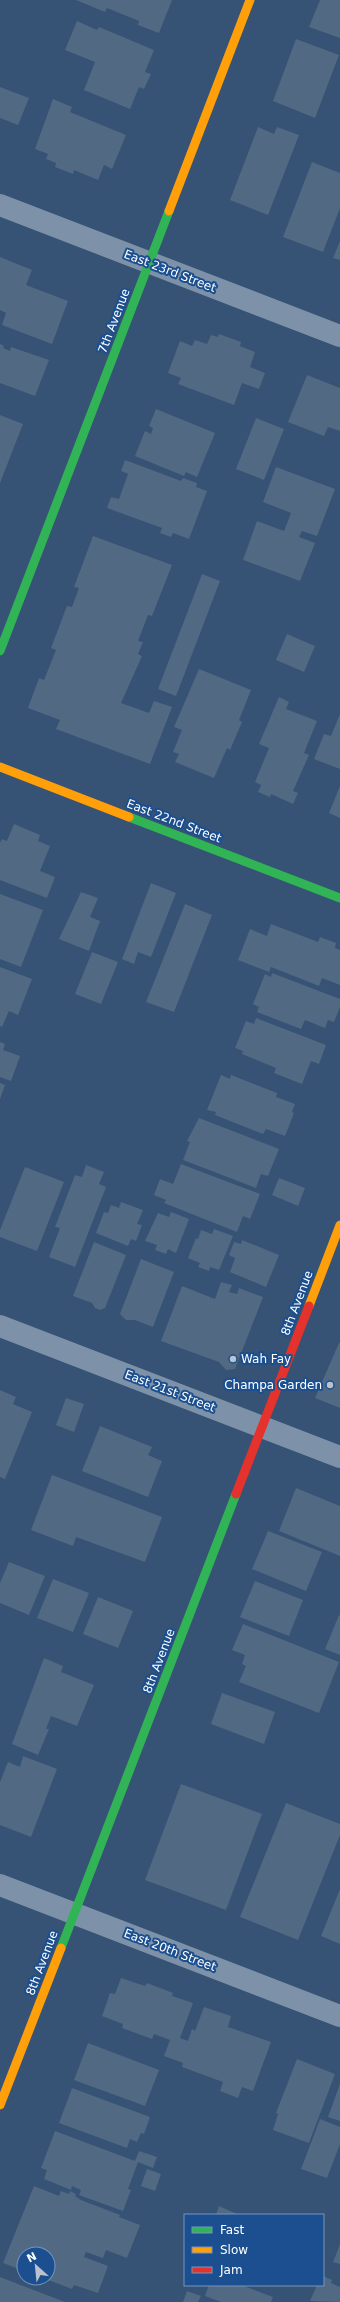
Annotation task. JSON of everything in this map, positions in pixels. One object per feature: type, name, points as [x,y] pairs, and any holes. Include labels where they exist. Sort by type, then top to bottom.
[{"type":"street","name":"7th Avenue","points":[[0,651],[250,0]]},
{"type":"street","name":"East 23rd Street","points":[[0,205],[340,336]]},
{"type":"street","name":"East 22nd Street","points":[[0,767],[340,898]]},
{"type":"street","name":"8th Avenue","points":[[0,2106],[340,1225]]},
{"type":"street","name":"East 21st Street","points":[[0,1326],[340,1457]]},
{"type":"street","name":"East 20th Street","points":[[0,1885],[340,2016]]},
{"type":"building","points":[[76,0],[172,0],[159,33],[138,25],[139,21],[107,8],[105,12]]},
{"type":"building","points":[[320,0],[340,0],[340,38],[309,27]]},
{"type":"building","points":[[77,21],[97,30],[99,27],[154,50],[145,72],[151,74],[144,89],[139,87],[130,109],[84,90],[95,62],[65,50]]},
{"type":"building","points":[[296,39],[339,55],[315,118],[273,101]]},
{"type":"building","points":[[0,87],[29,98],[18,125],[0,118]]},
{"type":"building","points":[[53,99],[72,107],[70,112],[126,135],[112,169],[104,165],[98,180],[74,170],[73,174],[55,167],[56,163],[46,159],[48,154],[35,149]]},
{"type":"building","points":[[258,127],[274,134],[277,127],[299,135],[268,215],[230,200]]},
{"type":"building","points":[[312,162],[340,173],[340,208],[323,252],[283,237]]},
{"type":"building","points":[[340,241],[340,260],[333,258]]},
{"type":"building","points":[[0,257],[32,270],[26,285],[68,301],[52,344],[2,325],[6,313],[0,310]]},
{"type":"building","points":[[219,334],[241,342],[240,346],[255,352],[250,367],[265,373],[259,389],[242,383],[234,405],[178,384],[181,378],[168,373],[180,341],[192,346],[195,340],[207,344],[211,335],[218,337]]},
{"type":"building","points":[[0,344],[4,346],[3,348],[10,351],[11,347],[49,360],[35,396],[0,383]]},
{"type":"building","points":[[307,375],[340,388],[340,431],[328,427],[324,436],[288,422]]},
{"type":"building","points":[[156,409],[215,433],[197,477],[186,472],[184,476],[135,456],[145,431],[151,434],[153,428],[149,426]]},
{"type":"building","points":[[0,415],[23,424],[0,483]]},
{"type":"building","points":[[256,418],[284,429],[264,480],[236,469]]},
{"type":"building","points":[[125,460],[181,481],[183,478],[197,483],[196,487],[207,491],[189,539],[173,533],[171,537],[160,533],[162,528],[107,508],[111,497],[119,499],[128,474],[121,471]]},
{"type":"building","points":[[276,467],[335,489],[317,536],[302,531],[299,537],[315,543],[300,581],[243,560],[257,521],[284,531],[291,513],[263,502]]},
{"type":"building","points":[[93,536],[172,565],[152,616],[148,615],[138,641],[143,642],[138,654],[142,656],[121,703],[149,713],[154,701],[172,707],[150,764],[56,729],[60,720],[28,708],[39,678],[44,680],[56,650],[51,648],[67,606],[72,607],[79,588],[74,587]]},
{"type":"building","points":[[202,574],[220,581],[176,696],[158,689]]},
{"type":"building","points":[[287,634],[315,646],[304,672],[276,660]]},
{"type":"building","points":[[199,669],[251,690],[239,720],[242,722],[230,750],[227,748],[214,778],[175,762],[179,754],[173,752],[182,730],[174,727]]},
{"type":"building","points":[[279,697],[289,702],[286,709],[317,721],[304,753],[309,755],[293,791],[298,793],[293,804],[271,794],[270,797],[258,792],[261,785],[255,782],[269,748],[259,744]]},
{"type":"building","points":[[340,714],[340,769],[314,759],[324,734],[331,736]]},
{"type":"building","points":[[340,786],[340,818],[329,813]]},
{"type":"building","points":[[14,824],[40,835],[38,841],[50,846],[40,871],[55,877],[47,898],[0,880],[0,843],[2,839],[7,841]]},
{"type":"building","points":[[151,883],[176,893],[151,957],[138,952],[134,964],[122,959]]},
{"type":"building","points":[[81,892],[98,898],[90,917],[100,921],[89,951],[59,939]]},
{"type":"building","points":[[0,894],[43,910],[21,967],[0,959]]},
{"type":"building","points":[[185,904],[212,915],[174,1012],[146,1002]]},
{"type":"building","points":[[271,924],[318,942],[320,937],[336,943],[335,948],[340,950],[340,985],[322,978],[319,986],[271,967],[269,972],[238,960],[250,929],[267,936]]},
{"type":"building","points":[[92,952],[118,962],[101,1004],[75,994]]},
{"type":"building","points":[[0,967],[32,979],[18,1015],[9,1011],[2,1027],[0,1026]]},
{"type":"building","points":[[272,973],[340,999],[340,1007],[334,1022],[328,1020],[325,1028],[305,1020],[301,1029],[257,1012],[259,1007],[253,1004],[265,974],[271,977]]},
{"type":"building","points":[[256,1018],[326,1045],[319,1064],[311,1061],[302,1084],[274,1073],[276,1068],[242,1054],[243,1051],[235,1048],[246,1021],[254,1024]]},
{"type":"building","points":[[0,1042],[5,1044],[3,1050],[20,1056],[11,1081],[0,1077]]},
{"type":"building","points":[[221,1075],[230,1079],[231,1075],[277,1093],[276,1097],[295,1104],[292,1112],[294,1113],[285,1136],[266,1129],[263,1134],[215,1115],[216,1112],[207,1110]]},
{"type":"building","points":[[0,1083],[5,1085],[0,1099]]},
{"type":"building","points":[[199,1118],[279,1149],[268,1176],[261,1174],[256,1188],[183,1160],[190,1142],[187,1141]]},
{"type":"building","points":[[181,1164],[260,1194],[250,1219],[243,1216],[237,1232],[164,1203],[166,1200],[154,1195],[160,1179],[173,1184]]},
{"type":"building","points":[[86,1165],[104,1172],[99,1184],[106,1187],[75,1267],[49,1257],[60,1228],[55,1227],[75,1175],[82,1177]]},
{"type":"building","points":[[25,1167],[64,1182],[37,1251],[0,1237],[0,1230]]},
{"type":"building","points":[[279,1178],[305,1188],[298,1206],[272,1195]]},
{"type":"building","points":[[121,1202],[143,1210],[137,1224],[142,1225],[136,1241],[131,1239],[128,1246],[96,1233],[104,1212],[108,1213],[111,1205],[119,1208]]},
{"type":"building","points":[[171,1212],[189,1219],[176,1253],[168,1249],[166,1254],[155,1250],[157,1245],[145,1241],[158,1213],[169,1217]]},
{"type":"building","points":[[214,1229],[233,1236],[219,1270],[210,1267],[209,1271],[198,1267],[200,1263],[188,1258],[201,1230],[212,1234]]},
{"type":"building","points":[[242,1240],[279,1255],[266,1287],[230,1272],[235,1258],[229,1255],[234,1242],[241,1244]]},
{"type":"building","points":[[94,1242],[126,1255],[105,1308],[100,1310],[95,1308],[92,1303],[73,1296]]},
{"type":"building","points":[[141,1259],[174,1272],[153,1327],[135,1320],[126,1320],[120,1314]]},
{"type":"building","points":[[221,1282],[232,1285],[229,1292],[237,1294],[239,1288],[263,1297],[235,1369],[226,1370],[219,1362],[161,1341],[182,1286],[215,1299]]},
{"type":"building","name":"Champa Garden","points":[[340,1343],[340,1408],[315,1398]]},
{"type":"building","points":[[0,1390],[16,1397],[13,1404],[32,1412],[5,1479],[0,1477]]},
{"type":"building","points":[[66,1398],[84,1404],[74,1432],[56,1425]]},
{"type":"building","points":[[100,1426],[152,1447],[148,1455],[162,1461],[148,1497],[82,1471]]},
{"type":"building","points":[[52,1475],[162,1517],[145,1562],[76,1537],[73,1546],[31,1530]]},
{"type":"building","points":[[296,1488],[340,1506],[340,1556],[279,1531]]},
{"type":"building","points":[[268,1531],[322,1552],[306,1591],[252,1569]]},
{"type":"building","points":[[9,1562],[45,1576],[29,1615],[0,1603],[0,1583]]},
{"type":"building","points":[[53,1579],[89,1593],[73,1632],[37,1618]]},
{"type":"building","points":[[255,1581],[303,1600],[289,1636],[240,1617]]},
{"type":"building","points":[[98,1597],[133,1611],[118,1648],[83,1634]]},
{"type":"building","points":[[339,1615],[340,1616],[340,1655],[325,1649]]},
{"type":"building","points":[[243,1624],[339,1662],[319,1713],[239,1682],[246,1666],[242,1664],[245,1655],[232,1650]]},
{"type":"building","points":[[44,1658],[63,1666],[61,1672],[94,1685],[77,1726],[51,1716],[46,1729],[49,1729],[38,1755],[12,1744]]},
{"type":"building","points":[[222,1693],[275,1712],[264,1744],[211,1724]]},
{"type":"building","points":[[23,1756],[57,1769],[31,1837],[0,1825],[0,1782],[8,1762],[20,1767]]},
{"type":"building","points":[[181,1784],[262,1814],[226,1910],[145,1880]]},
{"type":"building","points":[[286,1803],[340,1824],[340,1835],[298,1940],[240,1917]]},
{"type":"building","points":[[340,1889],[340,1944],[321,1936]]},
{"type":"building","points":[[121,1978],[145,1986],[147,1983],[173,1993],[172,1996],[193,2003],[180,2038],[188,2041],[192,2029],[195,2031],[204,2007],[231,2016],[228,2027],[271,2042],[253,2091],[242,2087],[238,2098],[220,2091],[223,2082],[182,2067],[183,2063],[164,2056],[170,2040],[154,2034],[152,2039],[122,2028],[123,2024],[102,2016],[110,1993],[115,1994]]},
{"type":"building","points":[[88,2043],[159,2070],[145,2106],[74,2080]]},
{"type":"building","points":[[297,2059],[335,2074],[309,2143],[273,2130],[278,2114],[276,2113]]},
{"type":"building","points":[[340,2084],[340,2121],[328,2117]]},
{"type":"building","points":[[72,2088],[150,2117],[144,2134],[141,2133],[137,2142],[130,2139],[127,2148],[59,2123]]},
{"type":"building","points":[[320,2119],[340,2127],[340,2144],[327,2178],[301,2169]]},
{"type":"building","points":[[55,2131],[135,2161],[139,2151],[157,2157],[153,2168],[138,2162],[128,2189],[131,2190],[123,2211],[79,2195],[81,2190],[72,2186],[71,2190],[44,2179],[47,2170],[41,2168]]},
{"type":"building","points":[[147,2169],[161,2174],[155,2191],[141,2186]]},
{"type":"building","points":[[34,2186],[59,2196],[61,2191],[69,2194],[70,2191],[76,2194],[75,2196],[81,2200],[120,2215],[119,2217],[140,2225],[127,2258],[106,2250],[103,2258],[86,2252],[84,2257],[108,2266],[98,2293],[74,2285],[72,2289],[56,2283],[56,2246],[16,2246],[16,2268],[3,2263]]},
{"type":"building","points":[[219,2206],[237,2214],[216,2214]]},
{"type":"building","points":[[340,2244],[340,2264],[333,2262]]},
{"type":"building","points":[[324,2276],[332,2280],[331,2283],[340,2287],[340,2302],[310,2301],[317,2286],[324,2286]]},
{"type":"building","points":[[0,2277],[16,2283],[16,2286],[23,2286],[65,2302],[0,2302]]},
{"type":"building","points":[[209,2286],[244,2286],[273,2297],[271,2302],[221,2302],[205,2296]]},
{"type":"building","points":[[187,2291],[201,2296],[198,2302],[183,2302]]},
{"type":"traffic: fast","points":[[0,651],[169,211]]},
{"type":"traffic: fast","points":[[129,817],[340,898]]},
{"type":"traffic: fast","points":[[61,1948],[236,1494]]},
{"type":"traffic: slow","points":[[169,211],[250,0]]},
{"type":"traffic: slow","points":[[0,767],[129,817]]},
{"type":"traffic: slow","points":[[309,1306],[340,1225]]},
{"type":"traffic: slow","points":[[0,2105],[61,1948]]},
{"type":"traffic: jam","points":[[236,1494],[309,1306]]},
{"type":"place","name":"Wah Fay","points":[[233,1359]]},
{"type":"place","name":"Champa Garden","points":[[330,1385]]}]
